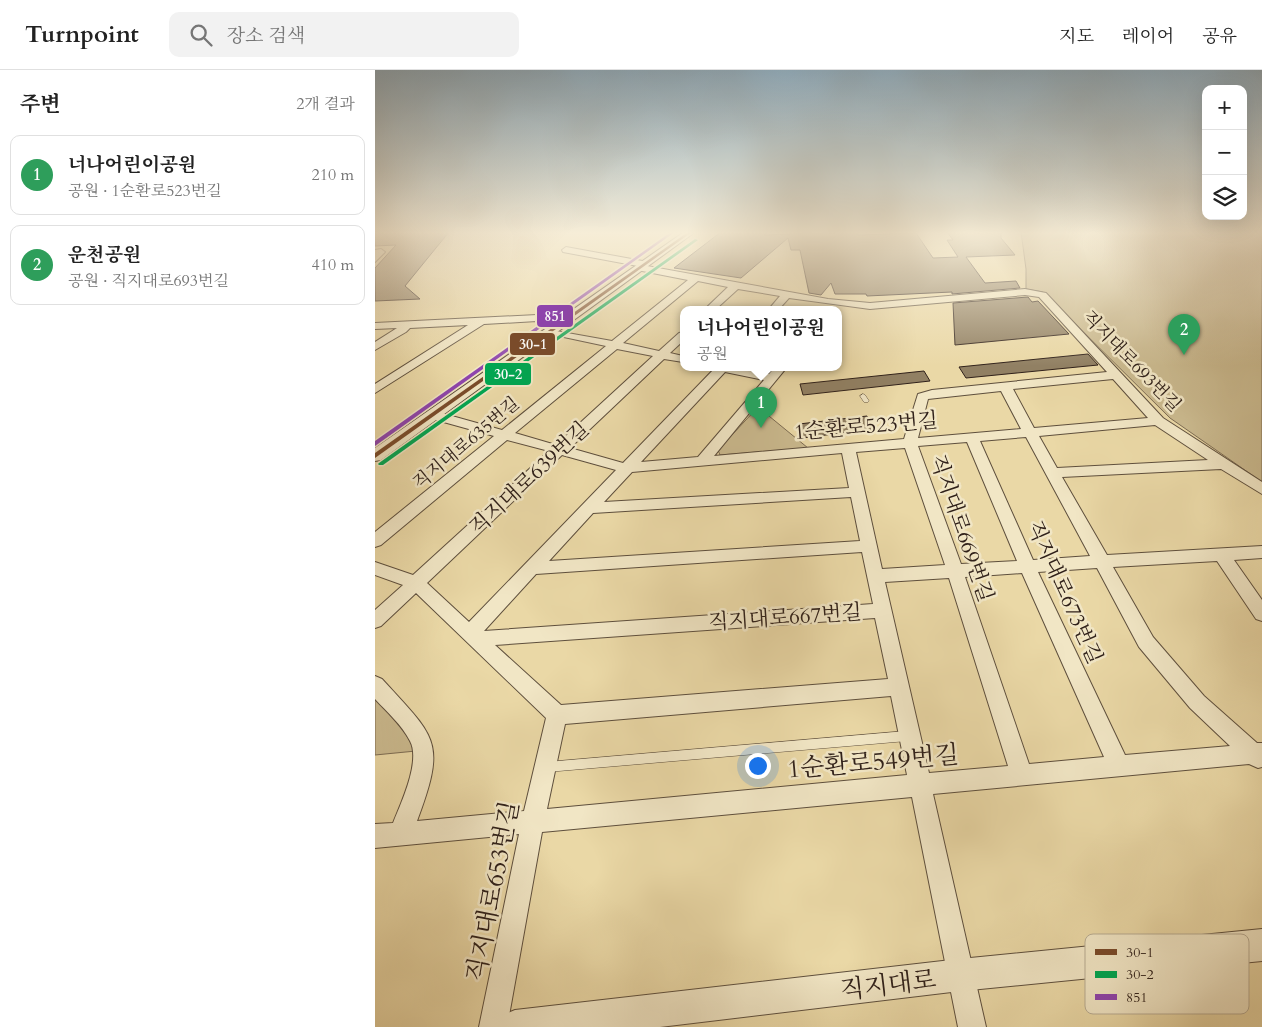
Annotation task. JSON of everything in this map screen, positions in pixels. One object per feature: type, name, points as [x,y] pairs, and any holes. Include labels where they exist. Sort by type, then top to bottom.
[{"type":"street","points":[[375,456],[627,277]]},
{"type":"street","points":[[690,277],[786,295],[825,306]]},
{"type":"street","name":"직지대로635번길","points":[[375,541],[612,344],[696,278]]},
{"type":"street","points":[[713,306],[736,285]]},
{"type":"street","name":"직지대로693번길","points":[[825,306],[870,306],[1025,292],[1042,295],[1158,421],[1262,489]]},
{"type":"street","points":[[777,306],[786,295]]},
{"type":"street","points":[[375,326],[537,318],[565,320]]},
{"type":"street","points":[[375,389],[481,321]]},
{"type":"street","points":[[375,348],[403,330],[407,324]]},
{"type":"street","points":[[549,331],[680,359]]},
{"type":"street","name":"직지대로639번길","points":[[375,621],[680,338]]},
{"type":"street","points":[[472,636],[625,468],[717,371]]},
{"type":"street","points":[[740,371],[773,378]]},
{"type":"street","points":[[703,461],[778,371]]},
{"type":"street","name":"직지대로669번길","points":[[1021,774],[911,442],[922,397],[1117,375]]},
{"type":"street","points":[[1005,387],[1032,432],[1146,642],[1197,702],[1259,756]]},
{"type":"street","name":"1순환로523번길","points":[[434,415],[625,468],[1158,421]]},
{"type":"street","name":"직지대로673번길","points":[[972,437],[1027,566],[1118,765]]},
{"type":"street","name":"직지대로667번길","points":[[848,447],[908,736],[972,1027]]},
{"type":"street","points":[[1053,473],[1224,464]]},
{"type":"street","points":[[589,508],[858,492]]},
{"type":"street","points":[[534,568],[870,546]]},
{"type":"street","points":[[876,576],[1262,552]]},
{"type":"street","points":[[1222,555],[1262,614]]},
{"type":"street","points":[[375,568],[416,583],[557,715],[898,687]]},
{"type":"street","name":"직지대로667번길","points":[[472,636],[687,624],[882,610]]},
{"type":"street","points":[[375,685],[420,738],[425,754],[422,770],[399,834]]},
{"type":"street","name":"직지대로653번길","points":[[493,1027],[533,820],[557,715]]},
{"type":"street","name":"1순환로549번길","points":[[375,836],[1118,765],[1259,756]]},
{"type":"street","name":"직지대로","points":[[1249,946],[1262,945]]},
{"type":"street","name":"직지대로","points":[[515,1027],[960,975],[1085,963]]},
{"type":"lane","points":[[545,767],[908,736]]},
{"type":"shaded area","points":[[1026,277],[1262,277],[1262,482],[1170,418],[1043,292],[1026,289]]},
{"type":"shaded area","points":[[758,407],[808,448],[720,455],[718,450]]},
{"type":"shaded area","points":[[375,695],[402,728],[416,751],[375,755]]},
{"type":"building","points":[[375,277],[413,277],[405,286],[420,299],[375,301]]},
{"type":"building","points":[[806,277],[980,277],[985,283],[1016,281],[1020,288],[952,294],[952,292],[867,296],[866,294],[835,294],[831,283],[821,295],[809,293]]},
{"type":"building","points":[[1028,297],[1032,302],[1038,301],[1069,334],[955,345],[953,303]]},
{"type":"building","points":[[1088,354],[1098,365],[966,378],[959,367]]},
{"type":"building","points":[[924,371],[930,381],[803,395],[800,384]]},
{"type":"building","points":[[867,416],[873,429],[802,438],[799,424]]},
{"type":"transit line","name":"851","points":[[375,444],[610,277]]},
{"type":"transit line","name":"30-1","points":[[375,456],[627,277]]},
{"type":"transit line","name":"30-2","points":[[381,464],[644,277]]},
{"type":"place","name":"운천공원","points":[[1184,355]]},
{"type":"place","name":"너나어린이공원","points":[[761,428]]}]
